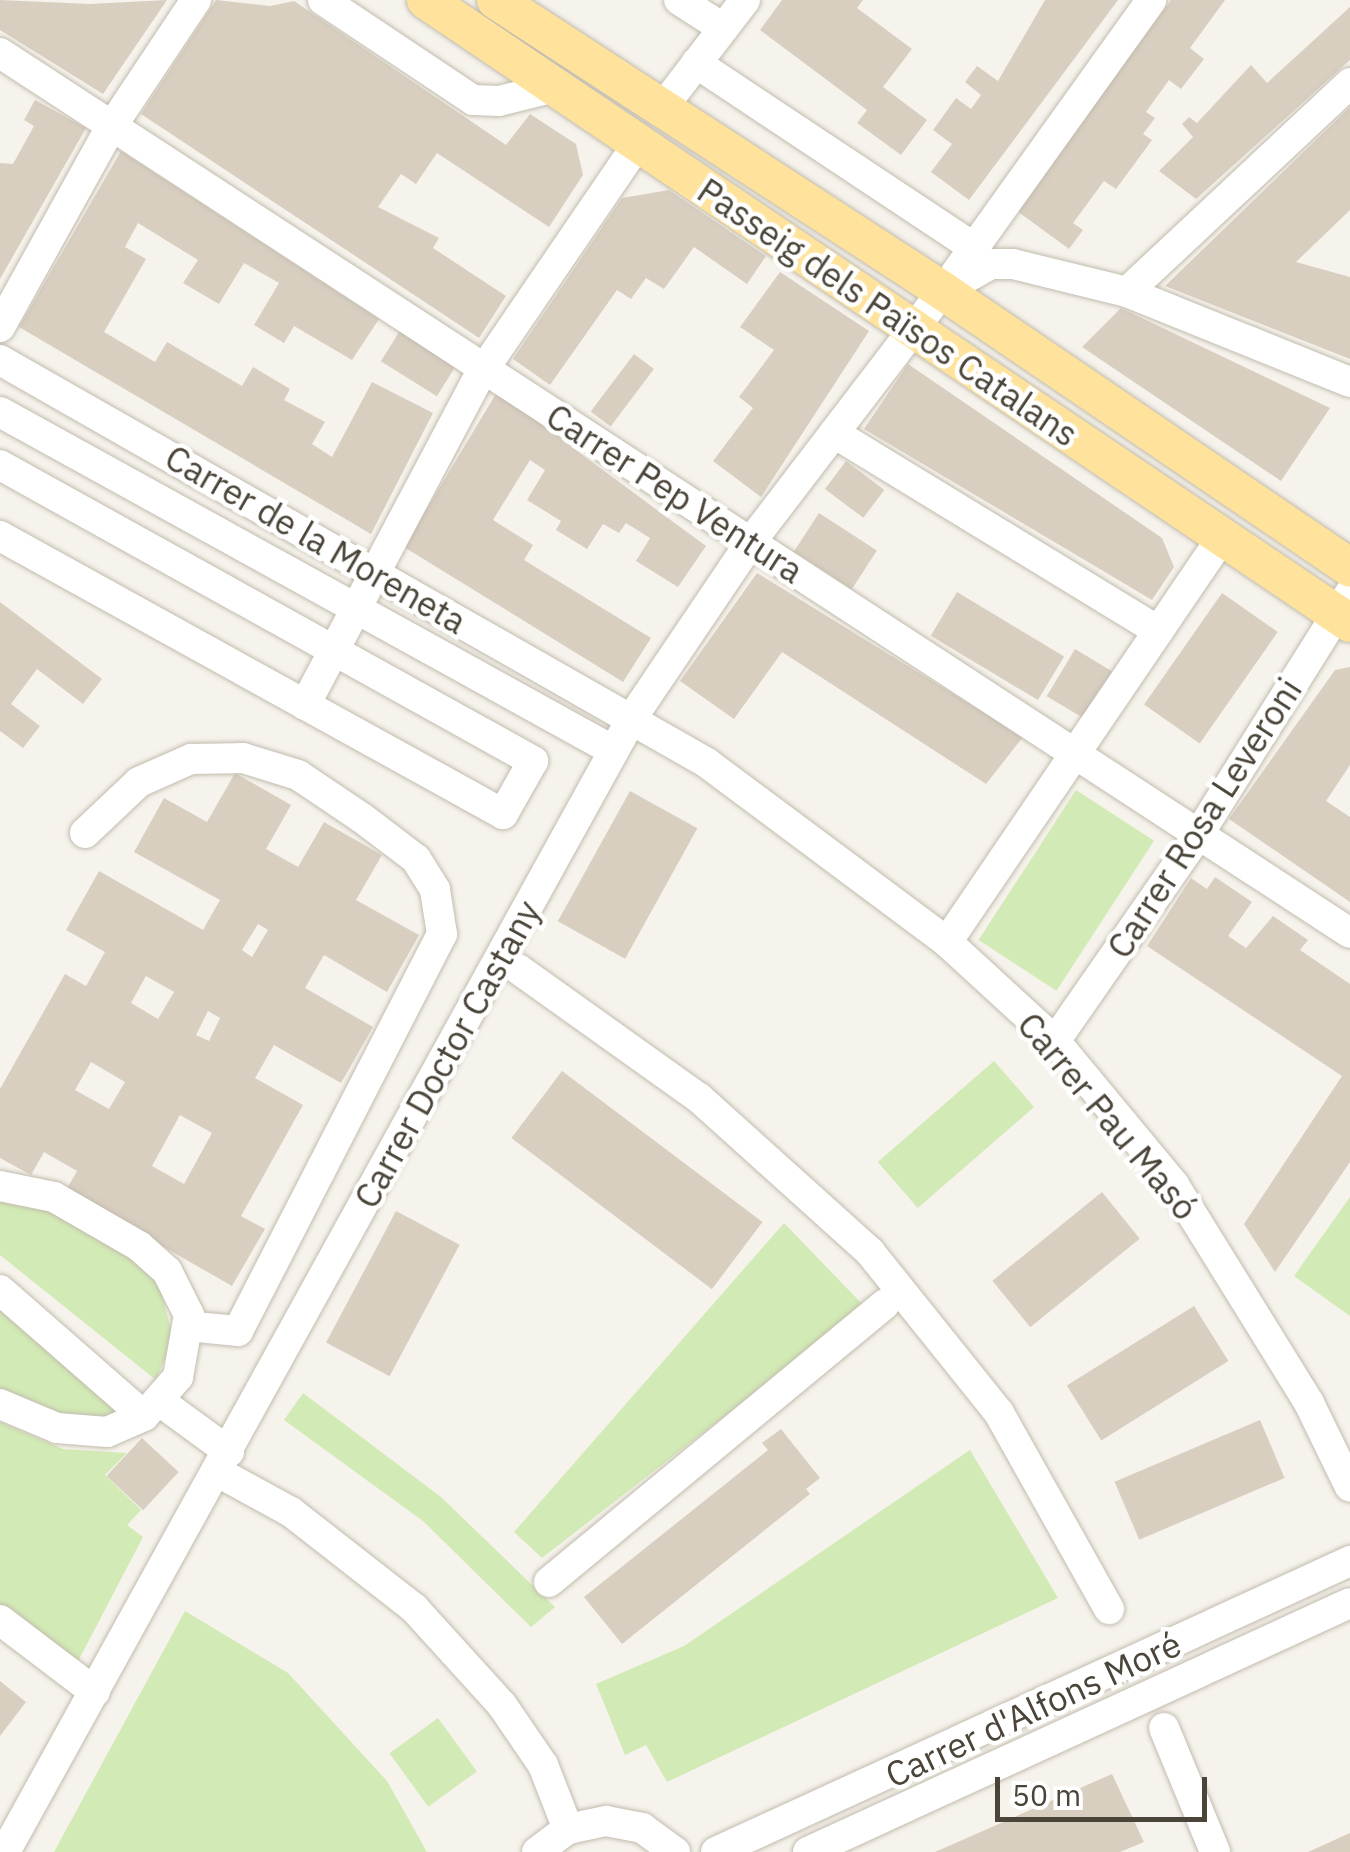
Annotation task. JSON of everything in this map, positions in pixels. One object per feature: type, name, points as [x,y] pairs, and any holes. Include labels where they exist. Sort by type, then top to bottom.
[{"type":"main road","name":"Passeig dels Països Catalans","points":[[426,0],[1222,537],[1345,610]]},
{"type":"main road","points":[[496,0],[943,291],[1350,568]]},
{"type":"street","points":[[0,327],[110,128],[196,0]]},
{"type":"street","points":[[323,0],[472,100],[499,101],[555,87]]},
{"type":"street","points":[[679,0],[723,28]]},
{"type":"street","points":[[663,107],[745,0]]},
{"type":"street","name":"Carrer Doctor Castany","points":[[6,1852],[632,718],[750,543],[943,291],[1151,0]]},
{"type":"street","name":"Carrer Pep Ventura","points":[[0,53],[110,128],[1200,832],[1350,934]]},
{"type":"street","points":[[696,63],[973,247]]},
{"type":"street","points":[[1126,292],[1350,83]]},
{"type":"street","points":[[305,705],[486,369],[638,143]]},
{"type":"street","points":[[943,291],[991,264],[1126,292],[1350,382]]},
{"type":"street","name":"Carrer de la Moreneta","points":[[0,360],[632,718]]},
{"type":"street","points":[[0,412],[614,751]]},
{"type":"street","points":[[834,433],[1158,630]]},
{"type":"street","points":[[0,465],[534,760],[503,814],[0,536]]},
{"type":"street","points":[[947,942],[1222,537]]},
{"type":"street","name":"Carrer Rosa Leveroni","points":[[1055,1041],[1200,832],[1345,610]]},
{"type":"street","name":"Carrer Pau Masó","points":[[632,718],[800,828],[947,942],[1055,1041],[1174,1185],[1309,1403],[1350,1487]]},
{"type":"street","points":[[85,833],[139,782],[192,760],[243,758],[298,774],[416,859],[436,890],[442,934],[238,1330],[187,1326]]},
{"type":"street","points":[[518,969],[700,1098],[870,1252],[1000,1412],[1109,1610]]},
{"type":"street","points":[[0,1186],[54,1197],[139,1246],[166,1271],[188,1316],[178,1376],[151,1408],[108,1432],[57,1428],[0,1404]]},
{"type":"street","points":[[0,1290],[414,1608],[502,1705],[543,1766],[568,1829]]},
{"type":"street","points":[[548,1582],[885,1304]]},
{"type":"street","name":"Carrer d'Alfons Moré","points":[[716,1852],[1350,1561]]},
{"type":"street","name":"Carrer d'Alfons Moré","points":[[808,1852],[1350,1603]]},
{"type":"street","points":[[0,1620],[95,1692]]},
{"type":"street","points":[[1164,1728],[1215,1852]]},
{"type":"street","points":[[536,1852],[568,1829],[618,1822],[667,1845],[700,1852]]},
{"type":"green space","points":[[1076,790],[1154,841],[1057,991],[979,940]]},
{"type":"green space","points":[[994,1061],[1034,1107],[918,1208],[878,1162]]},
{"type":"green space","points":[[1350,1197],[1350,1316],[1294,1276]]},
{"type":"green space","points":[[0,1198],[30,1201],[119,1247],[158,1279],[173,1338],[156,1380],[0,1255]]},
{"type":"green space","points":[[784,1223],[865,1307],[542,1558],[514,1532]]},
{"type":"green space","points":[[0,1310],[117,1402],[115,1415],[87,1424],[0,1393]]},
{"type":"green space","points":[[303,1393],[441,1497],[555,1607],[531,1627],[423,1521],[284,1420]]},
{"type":"green space","points":[[0,1422],[63,1449],[127,1453],[105,1475],[141,1510],[127,1525],[143,1537],[76,1665],[0,1606]]},
{"type":"green space","points":[[970,1450],[1058,1598],[667,1782],[646,1745],[625,1755],[596,1684],[684,1646]]},
{"type":"green space","points":[[185,1611],[288,1673],[387,1781],[427,1852],[54,1852]]},
{"type":"green space","points":[[438,1718],[477,1771],[428,1807],[389,1753]]},
{"type":"building","points":[[0,0],[90,4],[167,0],[103,94],[0,30]]},
{"type":"building","points":[[216,0],[270,6],[294,1],[506,145],[530,114],[576,144],[583,175],[549,227],[437,153],[416,184],[401,174],[378,207],[439,238],[433,248],[506,296],[479,338],[141,114]]},
{"type":"building","points":[[782,0],[863,0],[857,8],[912,49],[883,87],[927,120],[901,155],[857,123],[867,110],[760,30]]},
{"type":"building","points":[[1045,0],[1118,0],[969,200],[931,172],[952,144],[933,130],[956,98],[971,109],[981,95],[965,82],[977,66],[998,81]]},
{"type":"building","points":[[1171,0],[1225,0],[1190,48],[1204,59],[1181,89],[1169,80],[1146,112],[1155,118],[1143,134],[1152,140],[1116,189],[1104,181],[1073,223],[1083,230],[1069,249],[1017,211]]},
{"type":"building","points":[[1350,7],[1350,60],[1196,199],[1159,171],[1193,137],[1182,124],[1189,117],[1197,123],[1251,65],[1267,83]]},
{"type":"building","points":[[35,100],[86,128],[0,279],[0,163],[13,164],[34,126],[24,120]]},
{"type":"building","points":[[1350,107],[1350,210],[1296,262],[1350,277],[1350,359],[1165,286]]},
{"type":"building","points":[[121,151],[379,319],[352,360],[294,326],[284,343],[254,325],[279,283],[244,263],[219,304],[183,283],[198,260],[138,223],[125,247],[146,259],[104,332],[155,362],[167,342],[242,386],[253,367],[290,389],[284,400],[325,422],[312,444],[332,457],[372,382],[433,413],[371,534],[19,327]]},
{"type":"building","points":[[669,190],[766,256],[747,284],[694,247],[664,289],[646,278],[631,299],[617,290],[550,385],[513,359],[622,198]]},
{"type":"building","points":[[780,272],[869,331],[761,497],[713,461],[753,408],[739,397],[774,350],[740,327]]},
{"type":"building","points":[[1121,308],[1330,408],[1281,481],[1082,347]]},
{"type":"building","points":[[401,329],[457,364],[437,396],[381,361]]},
{"type":"building","points":[[634,354],[654,369],[611,427],[591,412]]},
{"type":"building","points":[[908,364],[1162,538],[1174,567],[1152,600],[864,429]]},
{"type":"building","points":[[497,392],[706,546],[678,587],[636,561],[650,538],[626,523],[619,533],[603,524],[587,549],[556,530],[561,521],[527,500],[545,470],[530,460],[493,520],[533,545],[524,560],[651,638],[623,682],[404,547]]},
{"type":"building","points":[[846,461],[884,490],[863,518],[825,489]]},
{"type":"building","points":[[819,513],[877,551],[852,589],[794,552]]},
{"type":"building","points":[[757,573],[1023,737],[986,784],[782,652],[734,719],[680,681]]},
{"type":"building","points":[[957,592],[1064,656],[1038,700],[931,636]]},
{"type":"building","points":[[1222,593],[1278,632],[1200,743],[1144,704]]},
{"type":"building","points":[[0,602],[102,679],[83,704],[37,669],[11,704],[40,726],[23,748],[0,731]]},
{"type":"building","points":[[1075,649],[1115,673],[1087,720],[1047,696]]},
{"type":"building","points":[[1350,667],[1350,765],[1326,801],[1350,817],[1350,902],[1229,819],[1335,670]]},
{"type":"building","points":[[235,773],[291,805],[266,849],[298,867],[324,822],[382,855],[356,900],[419,935],[387,992],[324,955],[305,988],[373,1027],[341,1083],[274,1045],[255,1078],[303,1105],[241,1216],[265,1229],[232,1286],[120,1222],[53,1213],[77,1171],[44,1152],[31,1175],[0,1158],[0,1089],[65,974],[86,986],[105,952],[66,930],[99,871],[203,930],[220,900],[134,852],[164,798],[207,822]],"holes":[[[258,924],[268,930],[252,957],[242,950]],[[146,976],[174,992],[158,1019],[131,1003]],[[208,1011],[220,1018],[209,1041],[196,1035]],[[91,1062],[125,1082],[109,1109],[75,1090]],[[180,1115],[212,1133],[184,1184],[152,1166]]]},
{"type":"building","points":[[630,791],[697,828],[625,959],[558,921]]},
{"type":"building","points":[[1215,877],[1252,902],[1228,936],[1246,948],[1273,916],[1308,940],[1300,950],[1350,984],[1350,1162],[1275,1272],[1244,1224],[1342,1076],[1147,946],[1191,878],[1207,889]]},
{"type":"building","points":[[562,1071],[762,1222],[712,1289],[511,1138]]},
{"type":"building","points":[[1102,1192],[1140,1239],[1030,1327],[992,1281]]},
{"type":"building","points":[[396,1211],[460,1245],[390,1376],[326,1343]]},
{"type":"building","points":[[1194,1306],[1228,1361],[1101,1441],[1067,1385]]},
{"type":"building","points":[[1260,1420],[1285,1478],[1139,1540],[1115,1482]]},
{"type":"building","points":[[781,1429],[820,1478],[806,1489],[810,1494],[622,1644],[584,1597],[768,1450],[762,1443]]},
{"type":"building","points":[[142,1438],[179,1472],[143,1510],[107,1476]]},
{"type":"building","points":[[0,1681],[26,1702],[0,1736]]},
{"type":"building","points":[[1112,1774],[1144,1842],[1120,1852],[935,1852]]},
{"type":"building","points":[[1350,1833],[1350,1852],[1308,1852]]}]
